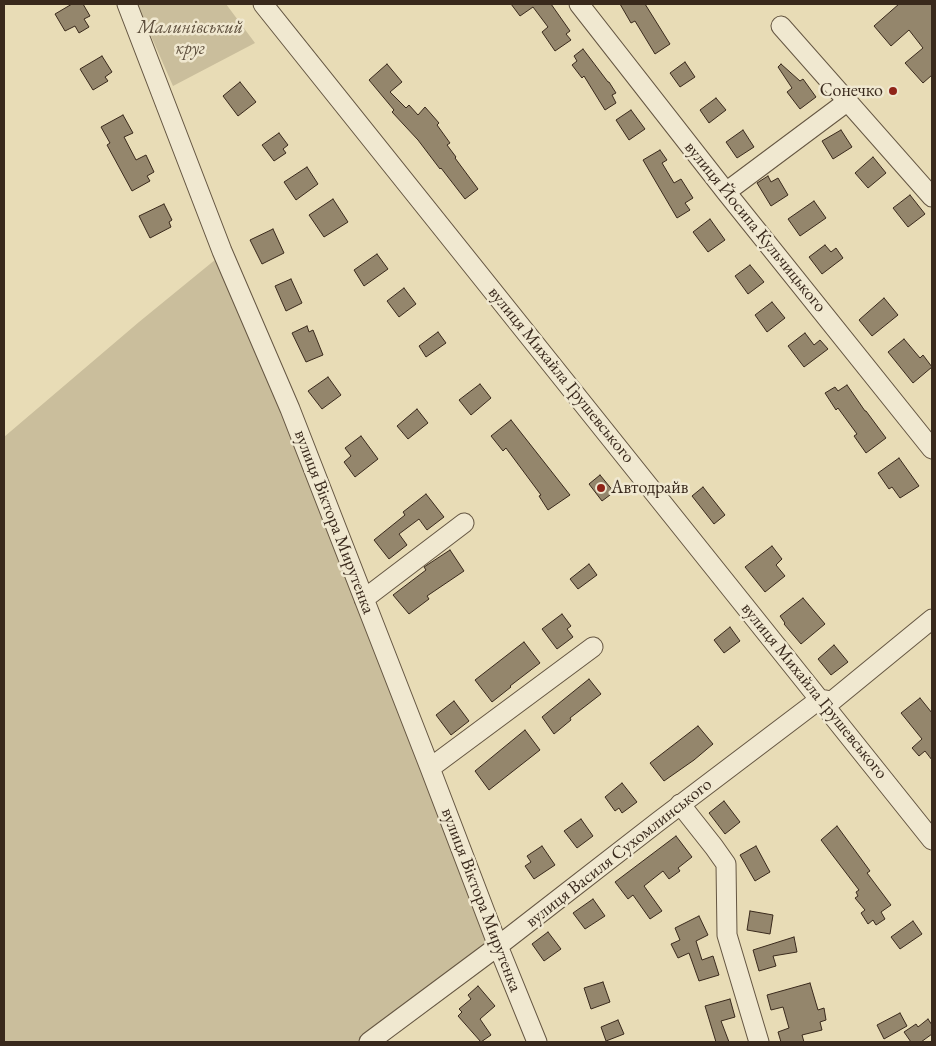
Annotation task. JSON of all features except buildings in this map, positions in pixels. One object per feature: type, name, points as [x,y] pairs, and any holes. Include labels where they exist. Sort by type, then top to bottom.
[{"type":"street","name":"вулиця Віктора Мирутенка","points":[[127,4],[222,250],[290,409],[537,1042]]},
{"type":"street","name":"вулиця Михайла Грушевського","points":[[263,4],[932,840]]},
{"type":"street","name":"вулиця Йосипа Кульчицького","points":[[579,4],[726,192],[932,449]]},
{"type":"street","points":[[781,26],[932,197]]},
{"type":"street","points":[[726,192],[848,101]]},
{"type":"street","points":[[364,599],[464,523]]},
{"type":"street","points":[[820,699],[832,701],[932,619]]},
{"type":"street","points":[[430,768],[593,647]]},
{"type":"street","name":"вулиця Василя Сухомлинського","points":[[369,1042],[498,946],[680,804],[820,699]]},
{"type":"street","points":[[680,804],[726,864],[727,935],[759,1042]]},
{"type":"green space","name":"Малинівський круг","points":[[137,4],[226,4],[255,43],[173,86]]},
{"type":"green space","points":[[221,255],[498,942],[362,1042],[4,1042],[4,437]]},
{"type":"place","name":"Сонечко","points":[[893,91]]},
{"type":"place","name":"Автодрайв","points":[[601,488]]}]
